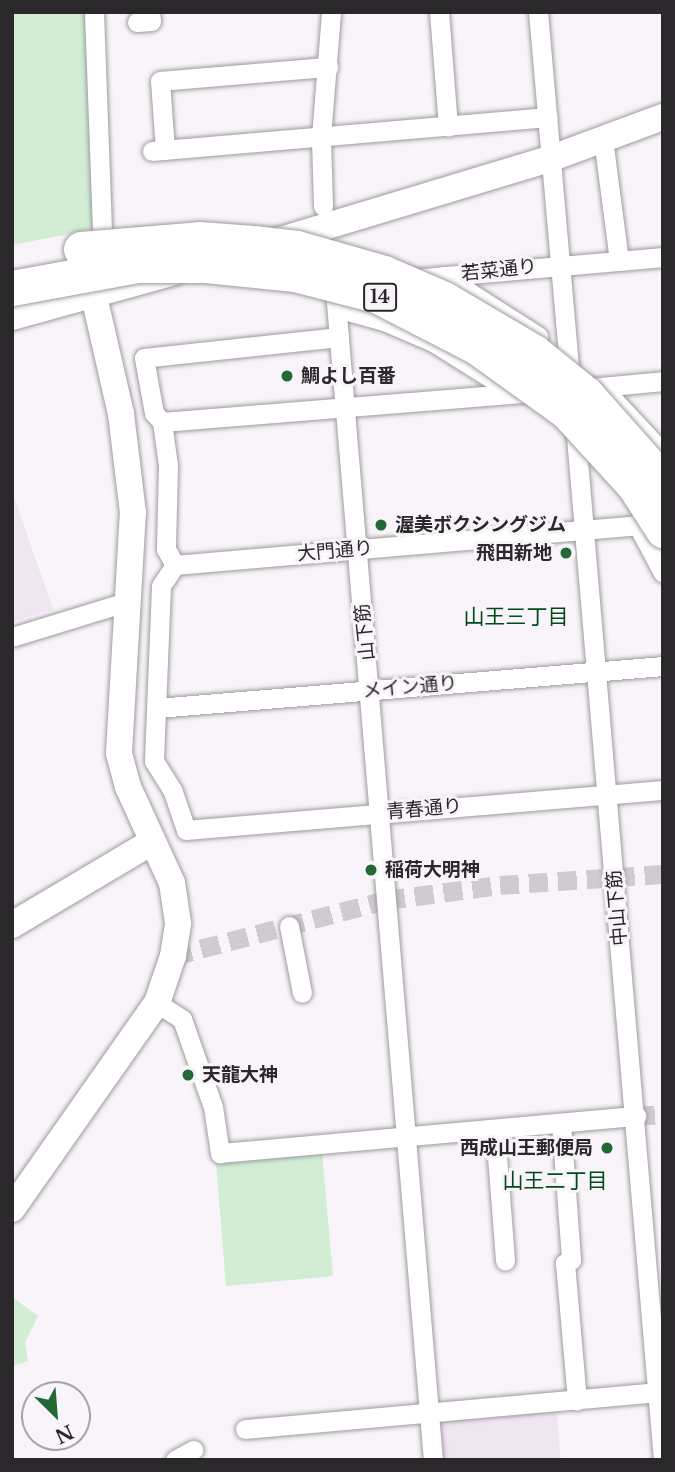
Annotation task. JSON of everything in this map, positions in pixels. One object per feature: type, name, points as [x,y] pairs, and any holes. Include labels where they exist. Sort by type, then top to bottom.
[{"type":"highway","name":"14","points":[[12,264],[132,241],[199,239],[298,248],[341,258],[444,299],[534,352],[586,394],[663,481]]},
{"type":"highway","name":"14","points":[[12,288],[137,265],[206,265],[295,274],[376,295],[477,347],[567,412],[634,485],[650,527]]},
{"type":"street","points":[[12,1209],[157,1003],[173,956],[178,923],[172,884],[128,787],[119,753],[133,513],[129,465],[94,296],[103,230],[94,12]]},
{"type":"street","points":[[323,206],[321,137],[331,12]]},
{"type":"street","points":[[439,12],[448,127]]},
{"type":"street","name":"中山下筋","points":[[538,12],[660,1393],[663,1460]]},
{"type":"street","points":[[328,66],[160,81],[158,151],[548,117]]},
{"type":"street","points":[[12,317],[94,296],[552,158],[663,117]]},
{"type":"street","points":[[603,139],[619,260]]},
{"type":"street","name":"山下筋","points":[[331,249],[371,690],[433,1460]]},
{"type":"street","name":"若菜通り","points":[[336,298],[444,276],[663,257]]},
{"type":"street","points":[[444,276],[568,357]]},
{"type":"street","points":[[12,330],[59,315],[94,296]]},
{"type":"street","points":[[336,298],[433,342],[516,394]]},
{"type":"street","points":[[157,708],[161,586],[175,565],[166,549],[167,465],[162,422],[154,414],[144,358],[339,338]]},
{"type":"street","points":[[162,422],[663,381]]},
{"type":"street","points":[[601,387],[663,453]]},
{"type":"street","name":"大門通り","points":[[175,565],[585,530],[650,527],[663,523]]},
{"type":"street","points":[[650,527],[663,573]]},
{"type":"street","points":[[12,637],[126,602]]},
{"type":"street","name":"メイン通り","points":[[157,708],[663,666]]},
{"type":"street","name":"青春通り","points":[[157,708],[154,761],[173,792],[186,830],[663,790]]},
{"type":"street","points":[[12,925],[152,842]]},
{"type":"street","points":[[289,926],[302,993]]},
{"type":"street","points":[[157,1003],[182,1019],[213,1107],[220,1153],[636,1116]]},
{"type":"street","points":[[561,1123],[571,1260],[565,1263],[578,1400]]},
{"type":"street","points":[[495,1130],[505,1261]]},
{"type":"street","points":[[245,1429],[660,1393]]},
{"type":"street","points":[[175,1460],[193,1450]]},
{"type":"shaded area","points":[[12,491],[53,609],[12,622]]},
{"type":"shaded area","points":[[556,1409],[561,1460],[438,1460],[435,1424],[443,1418]]},
{"type":"green space","points":[[12,12],[86,12],[94,229],[12,245]]},
{"type":"green space","points":[[322,1152],[333,1276],[226,1286],[216,1163]]},
{"type":"green space","points":[[12,1297],[38,1316],[25,1343],[28,1361],[12,1366]]},
{"type":"tunnel","points":[[173,956],[386,900],[500,885],[663,874]]},
{"type":"tunnel","points":[[636,1116],[663,1114]]},
{"type":"place","name":"鯛よし百番","points":[[287,376]]},
{"type":"place","name":"渥美ボクシングジム","points":[[381,525]]},
{"type":"place","name":"飛田新地","points":[[566,553]]},
{"type":"place","name":"稲荷大明神","points":[[371,870]]},
{"type":"place","name":"天龍大神","points":[[188,1075]]},
{"type":"place","name":"西成山王郵便局","points":[[607,1148]]},
{"type":"district","name":"山王三丁目","points":[[516,617]]},
{"type":"district","name":"山王二丁目","points":[[555,1181]]}]
